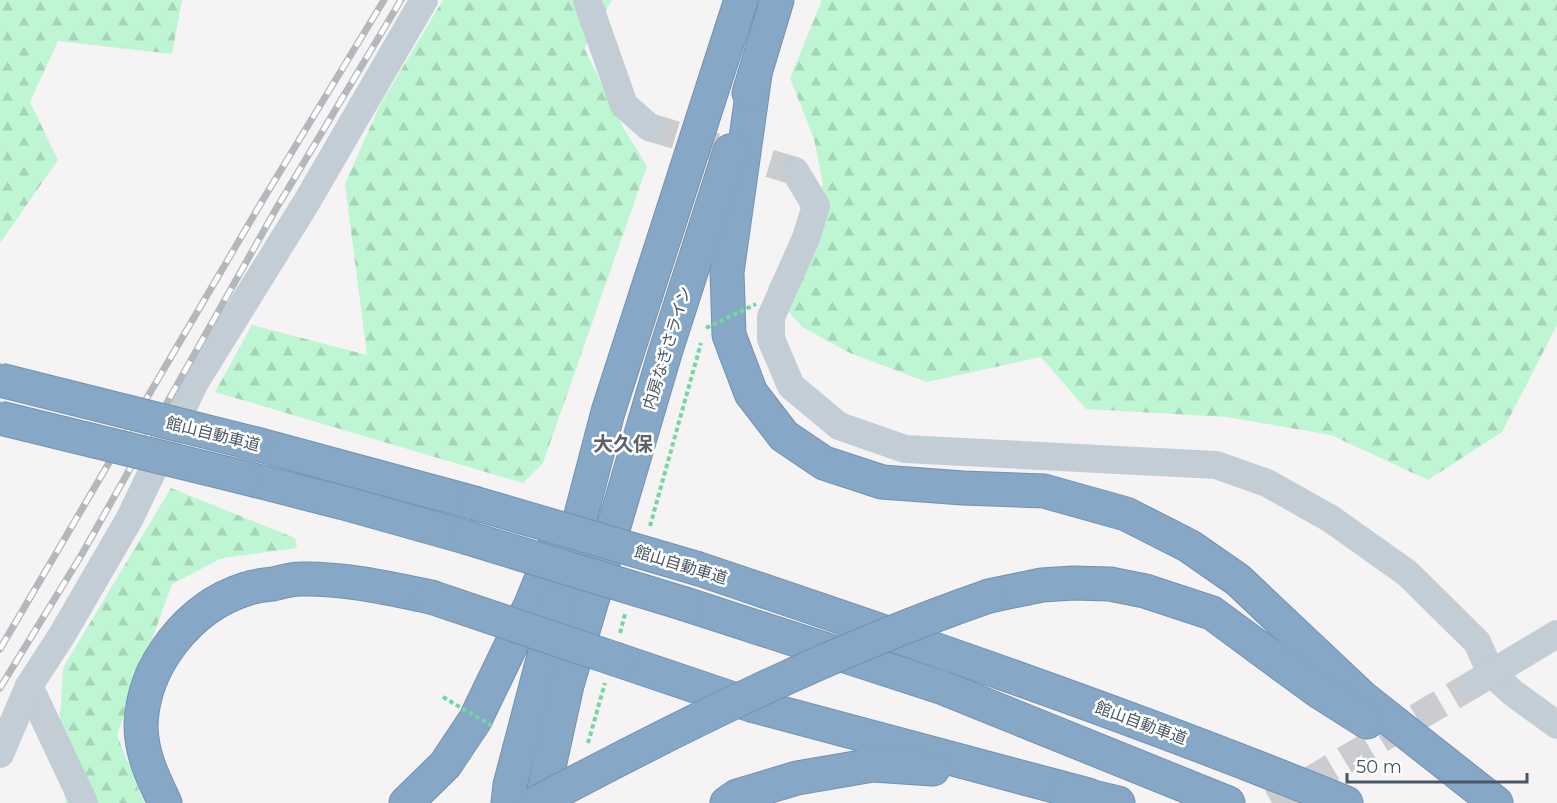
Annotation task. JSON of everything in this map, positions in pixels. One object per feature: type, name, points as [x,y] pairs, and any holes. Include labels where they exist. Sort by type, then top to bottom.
[{"type":"highway","points":[[508,803],[536,683],[608,412],[741,0]]},
{"type":"highway","name":"内房なぎさライン","points":[[541,803],[570,673],[664,353],[777,0]]},
{"type":"highway","points":[[755,74],[728,272],[729,335],[751,393],[784,436],[824,463],[882,482],[1044,491],[1126,514],[1189,546],[1238,580],[1363,698],[1496,803]]},
{"type":"highway","name":"館山自動車道","points":[[0,380],[256,444],[474,503],[699,569],[947,652],[1235,757],[1346,803]]},
{"type":"highway","points":[[406,803],[445,765],[475,720],[531,604],[608,412]]},
{"type":"highway","points":[[0,418],[242,477],[465,537],[685,604],[941,687],[1228,803]]},
{"type":"highway","points":[[165,803],[147,764],[141,727],[145,695],[164,652],[186,627],[211,605],[246,589],[298,579],[360,582],[431,597],[751,705],[1103,799]]},
{"type":"highway","points":[[537,803],[618,759],[784,679],[928,617],[989,596],[1042,585],[1073,583],[1110,584],[1145,591],[1212,613],[1318,691],[1496,803]]},
{"type":"highway","points":[[727,803],[737,796],[798,778],[873,765],[954,771],[1103,799]]},
{"type":"street","points":[[0,754],[29,686],[62,635],[130,518],[195,382],[306,203],[424,0]]},
{"type":"street","points":[[587,0],[624,105],[649,127]]},
{"type":"street","points":[[795,171],[816,206],[806,238],[771,317],[771,339],[791,386],[839,426],[905,449],[1216,465],[1267,483],[1331,519],[1407,573],[1478,642],[1481,679]]},
{"type":"street","points":[[1481,679],[1557,634]]},
{"type":"street","points":[[1481,679],[1513,693],[1557,725]]},
{"type":"street","points":[[29,686],[84,803]]},
{"type":"path","points":[[706,328],[756,304]]},
{"type":"path","points":[[443,697],[494,727]]},
{"type":"green space","points":[[0,0],[182,0],[172,54],[58,41],[30,102],[58,160],[0,243]]},
{"type":"green space","points":[[443,0],[612,0],[584,48],[624,129],[647,166],[543,463],[523,483],[215,392],[252,325],[367,355],[345,184],[379,107]]},
{"type":"green space","points":[[822,0],[1557,0],[1557,325],[1502,432],[1428,480],[1331,435],[1227,417],[1086,409],[1041,357],[927,382],[850,353],[802,327],[768,287],[823,184],[814,139],[790,78]]},
{"type":"green space","points":[[171,488],[295,538],[297,548],[222,558],[172,584],[117,735],[144,803],[66,803],[58,756],[63,668]]},
{"type":"tunnel","points":[[649,127],[795,171]]},
{"type":"tunnel","points":[[1272,803],[1472,685]]},
{"type":"railway","points":[[0,649],[264,198],[384,0]]},
{"type":"railway","points":[[0,688],[82,554],[276,209],[401,0]]},
{"type":"district","name":"大久保","points":[[623,444]]}]
